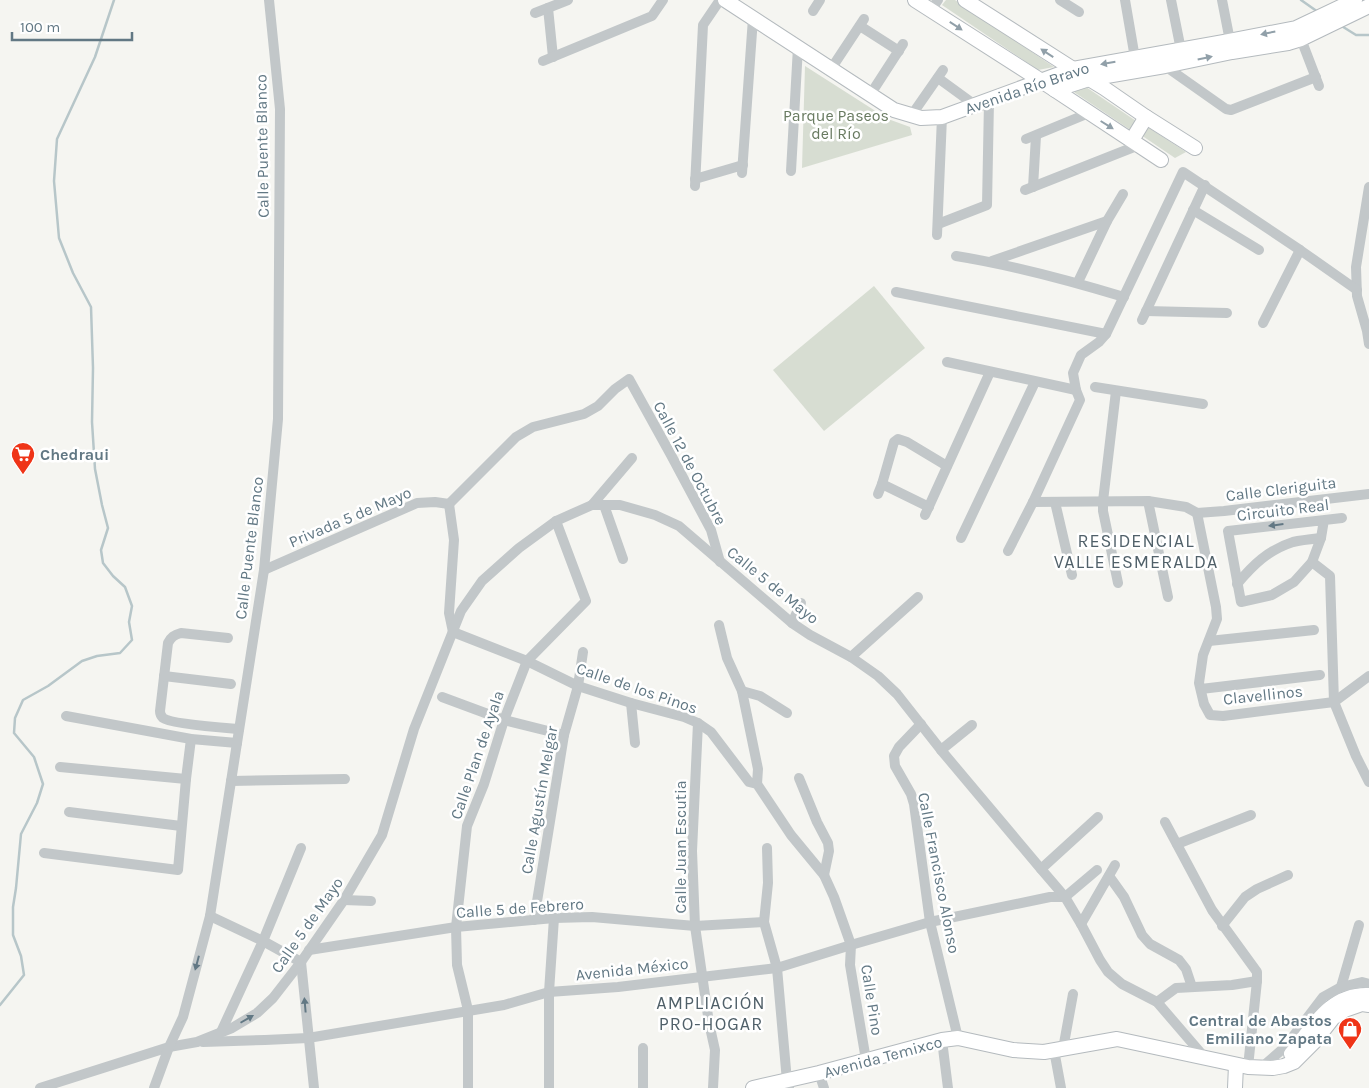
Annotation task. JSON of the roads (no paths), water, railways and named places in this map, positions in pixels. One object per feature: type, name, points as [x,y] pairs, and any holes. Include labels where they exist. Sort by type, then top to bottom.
[{"type":"street","name":"Calle Puente Blanco","points":[[154,1088],[169,1047],[183,1017],[210,916],[264,570],[278,410],[280,109],[269,0]]},
{"type":"street","points":[[535,13],[568,0]]},
{"type":"street","points":[[548,8],[548,59],[652,16],[663,0]]},
{"type":"street","points":[[720,0],[703,25],[695,183],[742,169],[753,18]]},
{"type":"street","name":"Avenida Río Bravo","points":[[725,0],[894,110],[921,118],[942,117],[1073,69],[1181,50],[1288,43],[1301,38],[1320,23],[1344,11],[1369,6]]},
{"type":"street","points":[[813,11],[820,0]]},
{"type":"street","points":[[915,0],[935,5],[1089,114],[1161,160]]},
{"type":"street","points":[[965,0],[1195,148]]},
{"type":"street","points":[[1060,0],[1079,12]]},
{"type":"street","points":[[1125,0],[1135,58]]},
{"type":"street","points":[[1172,0],[1181,50]]},
{"type":"street","points":[[1222,0],[1231,47]]},
{"type":"street","name":"Avenida Río Bravo","points":[[1344,11],[1355,0]]},
{"type":"street","points":[[831,69],[862,23],[901,48],[870,94]]},
{"type":"street","name":"Avenida Río Bravo","points":[[1055,90],[1089,79],[1166,66],[1296,28],[1320,23]]},
{"type":"street","points":[[1166,66],[1231,110],[1318,81],[1301,38]]},
{"type":"street","points":[[791,171],[798,47]]},
{"type":"street","points":[[911,116],[940,74],[975,105]]},
{"type":"street","points":[[938,224],[987,205],[989,101]]},
{"type":"street","points":[[1089,114],[1031,138],[1029,188],[1136,143],[1146,117]]},
{"type":"street","points":[[937,236],[942,117]]},
{"type":"street","points":[[1008,551],[1080,400],[1073,373],[1081,355],[1099,342],[1106,334],[1183,172],[1205,185],[1357,290]]},
{"type":"street","points":[[1205,185],[1144,316],[1227,313]]},
{"type":"street","points":[[1369,187],[1356,267],[1357,296],[1369,344]]},
{"type":"street","points":[[1078,282],[1107,221],[1123,194]]},
{"type":"street","points":[[1193,210],[1259,250]]},
{"type":"street","points":[[992,262],[1107,221]]},
{"type":"street","points":[[1263,323],[1300,250]]},
{"type":"street","points":[[956,256],[992,262],[1078,282],[1124,297]]},
{"type":"street","points":[[896,292],[1106,334]]},
{"type":"street","points":[[947,362],[1076,390]]},
{"type":"street","points":[[948,466],[907,442],[898,439],[894,442],[880,489],[927,511],[948,466],[990,372]]},
{"type":"street","name":"Calle 12 de Octubre","points":[[449,504],[516,437],[533,427],[584,414],[598,406],[615,389],[629,379],[711,530],[720,562]]},
{"type":"street","points":[[961,538],[1035,382]]},
{"type":"street","points":[[1095,387],[1203,404]]},
{"type":"street","points":[[1116,391],[1103,511],[1118,583]]},
{"type":"street","points":[[592,505],[632,458]]},
{"type":"street","name":"Calle Cleriguita","points":[[1197,513],[1369,494]]},
{"type":"street","points":[[1033,502],[1148,500],[1186,507],[1197,513]]},
{"type":"street","points":[[1148,500],[1168,597]]},
{"type":"street","name":"Privada 5 de Mayo","points":[[264,570],[417,504],[436,502],[449,504]]},
{"type":"street","points":[[1055,502],[1072,575]]},
{"type":"street","points":[[449,504],[454,540],[449,613],[453,632]]},
{"type":"street","name":"Calle 5 de Mayo","points":[[40,1088],[169,1047],[197,1042],[232,1028],[257,1013],[273,998],[301,962],[344,900],[382,835],[414,729],[461,611],[482,581],[519,548],[556,521],[592,505],[620,506],[655,515],[679,526],[792,623],[851,657],[878,676],[897,694],[941,750],[1065,897],[1108,972],[1122,984],[1157,1002],[1206,1059]]},
{"type":"street","points":[[604,505],[623,559]]},
{"type":"street","name":"Clavellinos","points":[[1197,513],[1217,619],[1203,654],[1200,683],[1204,704],[1210,715],[1223,716],[1334,702],[1369,676]]},
{"type":"street","name":"Circuito Real","points":[[1237,584],[1228,531],[1342,518]]},
{"type":"street","points":[[1321,538],[1295,542],[1278,548],[1253,564],[1237,584],[1241,602],[1272,595],[1294,582],[1312,562],[1321,538],[1324,520]]},
{"type":"street","name":"Calle Plan de Ayala","points":[[468,1088],[468,1010],[457,965],[456,927],[467,826],[484,784],[504,720],[527,662],[586,601],[556,521]]},
{"type":"street","points":[[1312,562],[1330,576],[1334,702],[1356,756],[1368,779]]},
{"type":"street","points":[[851,657],[918,597]]},
{"type":"street","points":[[792,623],[801,604]]},
{"type":"street","points":[[719,625],[727,658],[742,691],[758,769],[757,784]]},
{"type":"street","points":[[1208,641],[1314,630]]},
{"type":"street","name":"Calle de los Pinos","points":[[453,632],[527,662],[578,686],[684,717],[698,723],[711,732],[749,782],[757,784],[791,835],[824,875],[851,944]]},
{"type":"street","points":[[228,638],[181,633],[170,638],[160,711],[163,718],[193,725],[239,729]]},
{"type":"street","name":"Calle Agustín Melgar","points":[[534,920],[564,735],[578,686],[583,652]]},
{"type":"street","points":[[1201,690],[1320,675]]},
{"type":"street","points":[[164,676],[231,684]]},
{"type":"street","points":[[742,691],[760,696],[787,712]]},
{"type":"street","points":[[442,697],[504,720],[564,735]]},
{"type":"street","points":[[631,703],[635,742]]},
{"type":"street","points":[[66,716],[191,738],[237,742]]},
{"type":"street","name":"Calle Juan Escutia","points":[[698,723],[692,851],[695,926],[709,1023],[716,1050],[713,1088]]},
{"type":"street","name":"Calle Francisco Alonso","points":[[921,724],[899,747],[894,756],[895,766],[911,794],[914,804],[930,922],[958,1038]]},
{"type":"street","points":[[941,750],[972,726]]},
{"type":"street","points":[[44,854],[178,870],[191,738]]},
{"type":"street","points":[[60,767],[186,779]]},
{"type":"street","points":[[799,778],[828,843],[829,851],[824,875]]},
{"type":"street","points":[[231,781],[345,779]]},
{"type":"street","points":[[69,812],[182,826]]},
{"type":"street","points":[[1177,844],[1250,816]]},
{"type":"street","points":[[1041,869],[1098,817]]},
{"type":"street","points":[[1165,822],[1212,910],[1256,972],[1255,1067]]},
{"type":"street","points":[[221,1032],[263,941],[301,848]]},
{"type":"street","points":[[767,848],[768,882],[764,922],[778,968],[788,1084]]},
{"type":"street","points":[[1081,924],[1115,865]]},
{"type":"street","points":[[1065,897],[1097,870]]},
{"type":"street","points":[[1222,926],[1245,897],[1257,889],[1288,875]]},
{"type":"street","points":[[1109,876],[1124,897],[1142,936],[1150,944],[1179,960],[1186,969],[1192,986]]},
{"type":"street","name":"Avenida México","points":[[197,1042],[308,1038],[504,1005],[549,992],[618,987],[778,968],[851,944],[930,922],[1050,897],[1065,897]]},
{"type":"street","points":[[344,900],[372,901]]},
{"type":"street","points":[[210,916],[263,941],[301,962],[314,1088]]},
{"type":"street","name":"Calle 5 de Febrero","points":[[309,950],[456,927],[554,918],[592,917],[695,926],[764,922]]},
{"type":"street","points":[[549,1088],[549,992],[554,918]]},
{"type":"street","points":[[1341,987],[1359,925]]},
{"type":"street","name":"Calle Pino","points":[[851,944],[850,965],[866,1060]]},
{"type":"street","points":[[1157,1002],[1176,988],[1232,985],[1257,981]]},
{"type":"street","points":[[1235,1088],[1255,1067],[1285,1047],[1323,997],[1341,987],[1362,982],[1369,984]]},
{"type":"street","points":[[1061,1088],[1059,1050],[1073,994]]},
{"type":"street","points":[[1255,1067],[1290,1055],[1325,1012],[1345,998],[1359,994],[1369,995]]},
{"type":"street","points":[[1255,1067],[1284,1066],[1294,1062],[1333,1018],[1345,1010],[1362,1004],[1369,1005]]},
{"type":"street","name":"Avenida Temixco","points":[[753,1088],[788,1084],[866,1060],[942,1040],[958,1038],[1013,1050],[1044,1052],[1117,1039],[1206,1059],[1255,1067]]},
{"type":"street","points":[[942,1040],[948,1088]]},
{"type":"street","points":[[643,1048],[643,1088]]},
{"type":"street","points":[[819,1074],[824,1088]]},
{"type":"waterway","points":[[0,1005],[24,975],[21,956],[13,935],[13,907],[21,834],[37,803],[43,784],[34,757],[14,733],[15,718],[23,700],[48,686],[82,661],[97,656],[120,653],[132,640],[129,622],[132,606],[125,587],[103,563],[101,550],[108,528],[95,469],[92,422],[91,307],[73,273],[59,238],[54,181],[57,139],[95,57],[114,0]]},
{"type":"waterway","points":[[1301,0],[1318,12]]},
{"type":"waterway","points":[[1340,25],[1356,35],[1369,35]]},
{"type":"place","name":"Chedraui","points":[[23,475]]},
{"type":"place","name":"Central de Abastos Emiliano Zapata","points":[[1350,1050]]},
{"type":"district","name":"RESIDENCIAL VALLE ESMERALDA","points":[[1136,551]]},
{"type":"district","name":"AMPLIACIÓN PRO-HOGAR","points":[[711,1013]]},
{"type":"park label","name":"Parque Paseos del Río","points":[[836,124]]}]
